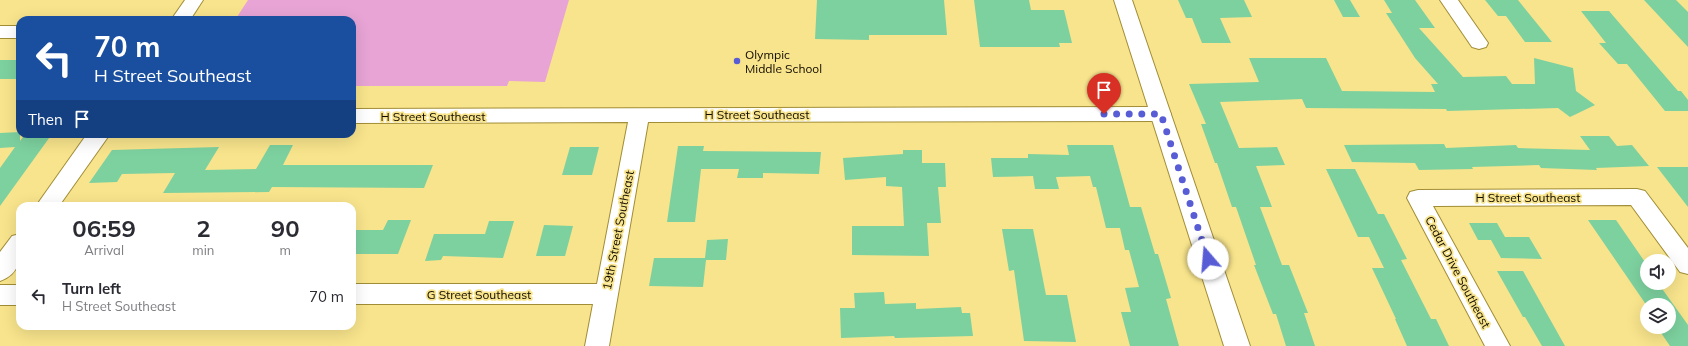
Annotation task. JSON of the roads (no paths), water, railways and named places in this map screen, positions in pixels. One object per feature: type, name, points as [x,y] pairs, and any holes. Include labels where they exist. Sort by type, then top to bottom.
[{"type":"street","points":[[183,16],[194,0]]},
{"type":"street","points":[[1123,0],[1237,346]]},
{"type":"street","points":[[1449,0],[1479,43]]},
{"type":"street","points":[[0,32],[16,32]]},
{"type":"street","name":"H Street Southeast","points":[[356,116],[1161,114]]},
{"type":"street","name":"19th Street Southeast","points":[[597,346],[639,115]]},
{"type":"street","points":[[50,202],[95,138]]},
{"type":"street","name":"H Street Southeast","points":[[1418,198],[1637,197],[1688,265]]},
{"type":"street","name":"Cedar Drive Southeast","points":[[1418,198],[1498,346]]},
{"type":"street","points":[[0,271],[12,247]]},
{"type":"street","name":"G Street Southeast","points":[[356,294],[606,294]]},
{"type":"street","points":[[0,295],[16,295]]},
{"type":"place","name":"Olympic Middle School","points":[[737,61]]}]
